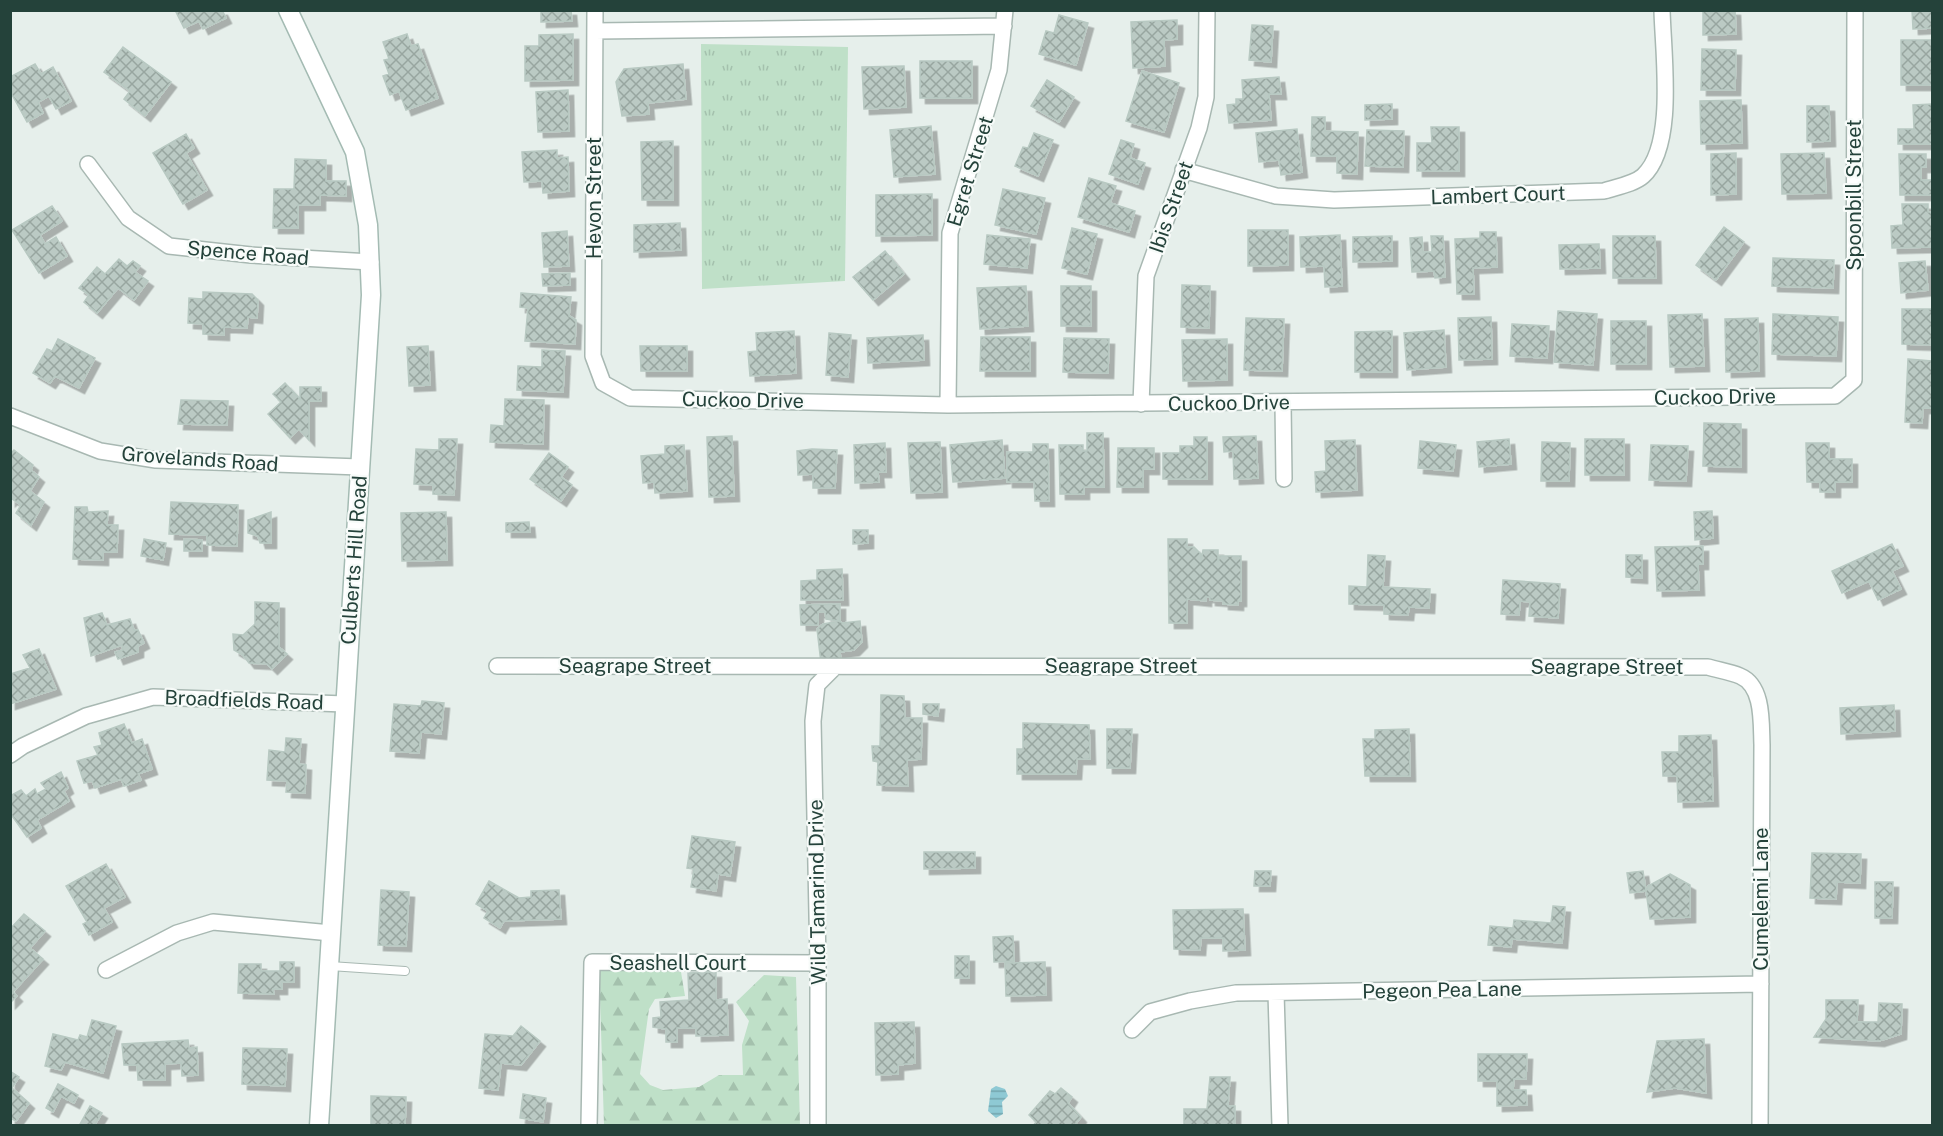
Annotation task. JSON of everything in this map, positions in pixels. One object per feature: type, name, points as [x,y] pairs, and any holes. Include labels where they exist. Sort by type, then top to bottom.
[{"type":"street","name":"Culberts Hill Road","points":[[288,10],[355,152],[369,225],[371,262],[371,295],[319,1125]]},
{"type":"street","name":"Hevon Street","points":[[595,10],[593,356],[603,383]]},
{"type":"street","name":"Ibis Street","points":[[1141,404],[1146,276],[1199,128],[1206,97],[1207,10]]},
{"type":"street","name":"Lambert Court","points":[[1183,170],[1276,196],[1334,200],[1604,191],[1641,178],[1655,162],[1664,134],[1662,10]]},
{"type":"street","name":"Spoonbill Street","points":[[1854,10],[1854,380]]},
{"type":"street","points":[[595,31],[1004,18]]},
{"type":"street","name":"Egret Street","points":[[948,405],[950,233],[999,70],[1004,18]]},
{"type":"street","name":"Spence Road","points":[[88,164],[128,218],[169,246],[251,255],[371,262]]},
{"type":"street","name":"Cuckoo Drive","points":[[603,383],[630,398],[948,405],[1835,396],[1854,380]]},
{"type":"street","points":[[1283,403],[1284,479]]},
{"type":"street","name":"Grovelands Road","points":[[10,416],[100,451],[156,460],[360,467]]},
{"type":"street","name":"Seagrape Street","points":[[497,666],[1708,667],[1742,677]]},
{"type":"street","name":"Wild Tamarind Drive","points":[[818,1125],[818,963],[813,721],[817,685],[835,667]]},
{"type":"street","name":"Cumelemi Lane","points":[[1742,677],[1753,689],[1760,705],[1762,745],[1760,1125]]},
{"type":"street","name":"Broadfields Road","points":[[10,755],[23,746],[86,716],[153,697],[345,704]]},
{"type":"street","points":[[106,970],[177,933],[213,922],[331,933]]},
{"type":"street","name":"Seashell Court","points":[[589,1125],[592,962],[818,963]]},
{"type":"street","name":"Pegeon Pea Lane","points":[[1132,1029],[1150,1012],[1190,1001],[1236,993],[1761,984]]},
{"type":"street","points":[[1276,993],[1280,1125]]},
{"type":"lane","points":[[329,966],[405,971]]},
{"type":"green space","points":[[701,44],[848,47],[845,281],[702,289]]},
{"type":"green space","points":[[599,967],[681,972],[685,996],[655,999],[649,1009],[640,1074],[650,1085],[663,1090],[699,1087],[719,1075],[743,1075],[742,1045],[749,1021],[736,1002],[764,975],[796,977],[800,1125],[604,1125]]},
{"type":"water","points":[[996,1086],[1005,1089],[1008,1096],[1002,1102],[1003,1114],[996,1118],[988,1111],[991,1089]]},
{"type":"building","points":[[175,10],[222,10],[226,18],[203,29],[199,21],[184,28]]},
{"type":"building","points":[[541,10],[571,10],[572,21],[541,22]]},
{"type":"building","points":[[1703,10],[1735,10],[1736,34],[1703,35]]},
{"type":"building","points":[[1912,10],[1932,10],[1932,28],[1913,29]]},
{"type":"building","points":[[1059,15],[1088,23],[1076,65],[1039,54],[1046,31],[1054,33]]},
{"type":"building","points":[[1177,20],[1177,39],[1164,40],[1165,66],[1133,68],[1131,22]]},
{"type":"building","points":[[1252,25],[1273,26],[1271,62],[1249,60]]},
{"type":"building","points":[[407,34],[411,46],[418,44],[438,98],[406,110],[399,91],[390,95],[383,76],[389,74],[384,60],[389,59],[383,42]]},
{"type":"building","points":[[573,34],[573,80],[525,81],[525,46],[539,46],[539,35]]},
{"type":"building","points":[[1901,40],[1932,40],[1932,85],[1901,85]]},
{"type":"building","points":[[123,47],[171,82],[145,116],[124,99],[130,91],[104,72]]},
{"type":"building","points":[[1702,49],[1736,50],[1735,90],[1701,90]]},
{"type":"building","points":[[920,61],[972,61],[972,98],[920,98]]},
{"type":"building","points":[[35,64],[41,74],[53,67],[71,101],[56,109],[49,96],[38,102],[43,113],[27,122],[10,91],[10,77]]},
{"type":"building","points":[[683,64],[686,99],[648,103],[649,114],[622,116],[616,82],[624,69]]},
{"type":"building","points":[[904,66],[906,107],[864,109],[862,67]]},
{"type":"building","points":[[1142,71],[1179,83],[1164,132],[1126,121]]},
{"type":"building","points":[[1279,77],[1281,94],[1269,94],[1271,120],[1229,123],[1227,105],[1236,104],[1236,99],[1243,99],[1242,80]]},
{"type":"building","points":[[1047,80],[1074,97],[1059,122],[1031,106]]},
{"type":"building","points":[[568,90],[569,131],[538,132],[536,92]]},
{"type":"building","points":[[1741,100],[1742,143],[1701,144],[1700,101]]},
{"type":"building","points":[[1392,104],[1392,119],[1365,120],[1365,105]]},
{"type":"building","points":[[1932,104],[1932,144],[1898,144],[1898,129],[1914,129],[1913,105]]},
{"type":"building","points":[[1807,106],[1829,106],[1830,141],[1807,142]]},
{"type":"building","points":[[1312,117],[1325,117],[1325,131],[1358,132],[1357,174],[1337,173],[1337,156],[1311,156]]},
{"type":"building","points":[[931,126],[935,174],[894,177],[890,130]]},
{"type":"building","points":[[1431,127],[1459,127],[1459,171],[1417,171],[1417,143],[1432,143]]},
{"type":"building","points":[[1297,129],[1302,172],[1281,175],[1279,160],[1259,162],[1256,133]]},
{"type":"building","points":[[1367,130],[1404,131],[1403,167],[1365,166]]},
{"type":"building","points":[[1034,133],[1053,140],[1038,176],[1015,166],[1023,147],[1028,148]]},
{"type":"building","points":[[186,134],[194,148],[186,153],[207,190],[183,204],[153,153]]},
{"type":"building","points":[[1121,140],[1134,144],[1130,158],[1145,163],[1138,184],[1109,174]]},
{"type":"building","points":[[673,141],[673,200],[642,200],[641,142]]},
{"type":"building","points":[[557,150],[557,158],[568,157],[569,191],[543,193],[542,181],[524,182],[522,152]]},
{"type":"building","points":[[1736,153],[1736,194],[1711,195],[1711,154]]},
{"type":"building","points":[[1824,153],[1826,193],[1782,194],[1781,154]]},
{"type":"building","points":[[1899,154],[1926,154],[1926,167],[1921,167],[1921,180],[1932,180],[1932,195],[1900,195]]},
{"type":"building","points":[[295,159],[326,160],[326,181],[346,181],[346,196],[320,195],[320,205],[298,205],[298,228],[273,228],[274,189],[294,189]]},
{"type":"building","points":[[1089,178],[1116,186],[1110,203],[1135,211],[1129,232],[1078,217]]},
{"type":"building","points":[[1003,189],[1045,198],[1036,234],[995,225]]},
{"type":"building","points":[[932,194],[932,235],[876,236],[876,195]]},
{"type":"building","points":[[1902,204],[1928,204],[1928,212],[1932,212],[1932,247],[1892,248],[1891,226],[1903,225]]},
{"type":"building","points":[[52,206],[62,221],[40,235],[45,244],[56,237],[67,256],[39,273],[12,230]]},
{"type":"building","points":[[680,223],[681,250],[634,252],[634,225]]},
{"type":"building","points":[[1724,227],[1744,242],[1716,280],[1696,265]]},
{"type":"building","points":[[1072,228],[1097,234],[1087,274],[1062,268]]},
{"type":"building","points":[[1248,230],[1288,230],[1288,265],[1248,266]]},
{"type":"building","points":[[567,231],[569,266],[544,267],[542,233]]},
{"type":"building","points":[[1480,232],[1496,232],[1497,267],[1473,268],[1474,294],[1457,294],[1455,239],[1480,238]]},
{"type":"building","points":[[987,235],[1030,239],[1027,268],[984,264]]},
{"type":"building","points":[[1340,235],[1342,286],[1325,287],[1324,266],[1301,267],[1300,237]]},
{"type":"building","points":[[1392,236],[1392,261],[1353,262],[1353,237]]},
{"type":"building","points":[[1431,236],[1443,236],[1445,277],[1435,278],[1434,271],[1412,272],[1410,238],[1422,237],[1423,252],[1432,252]]},
{"type":"building","points":[[1613,236],[1655,236],[1656,278],[1613,278]]},
{"type":"building","points":[[1599,244],[1600,268],[1560,269],[1559,245]]},
{"type":"building","points":[[885,251],[904,274],[873,300],[853,277]]},
{"type":"building","points":[[1773,258],[1834,260],[1833,288],[1772,286]]},
{"type":"building","points":[[119,259],[127,266],[133,261],[140,266],[135,272],[148,281],[134,300],[118,288],[97,313],[84,302],[89,295],[79,288],[97,267],[105,274]]},
{"type":"building","points":[[1925,261],[1928,290],[1901,293],[1899,263]]},
{"type":"building","points":[[570,273],[570,285],[543,286],[542,274]]},
{"type":"building","points":[[1182,285],[1210,286],[1209,328],[1181,327]]},
{"type":"building","points":[[1026,286],[1028,326],[980,329],[977,288]]},
{"type":"building","points":[[1061,286],[1091,286],[1091,326],[1061,326]]},
{"type":"building","points":[[203,292],[252,294],[258,300],[257,318],[248,317],[247,328],[224,327],[224,335],[203,334],[203,324],[188,323],[189,298],[203,299]]},
{"type":"building","points":[[521,293],[571,297],[569,316],[576,320],[575,344],[525,341],[528,308],[520,307]]},
{"type":"building","points":[[1902,309],[1932,309],[1932,345],[1902,344]]},
{"type":"building","points":[[1558,311],[1597,314],[1593,365],[1554,362]]},
{"type":"building","points":[[1702,314],[1704,366],[1670,367],[1668,315]]},
{"type":"building","points":[[1773,314],[1838,317],[1836,356],[1772,354]]},
{"type":"building","points":[[1491,317],[1492,359],[1459,360],[1458,318]]},
{"type":"building","points":[[1246,318],[1284,319],[1282,371],[1244,370]]},
{"type":"building","points":[[1758,318],[1759,371],[1726,372],[1725,319]]},
{"type":"building","points":[[1611,321],[1646,321],[1646,364],[1611,364]]},
{"type":"building","points":[[1512,324],[1549,326],[1547,358],[1510,356]]},
{"type":"building","points":[[1444,330],[1446,367],[1407,370],[1404,333]]},
{"type":"building","points":[[794,331],[796,373],[750,376],[748,352],[757,351],[756,333]]},
{"type":"building","points":[[1392,331],[1392,372],[1355,372],[1355,332]]},
{"type":"building","points":[[829,333],[851,335],[848,377],[826,375]]},
{"type":"building","points":[[923,335],[924,360],[868,363],[867,338]]},
{"type":"building","points":[[981,337],[1030,337],[1030,371],[980,371]]},
{"type":"building","points":[[1064,338],[1109,339],[1108,373],[1063,372]]},
{"type":"building","points":[[58,339],[95,358],[79,388],[55,376],[50,383],[33,373],[47,349],[52,351]]},
{"type":"building","points":[[1227,339],[1227,380],[1183,381],[1182,340]]},
{"type":"building","points":[[428,346],[430,385],[409,386],[407,347]]},
{"type":"building","points":[[640,346],[687,346],[687,371],[641,371]]},
{"type":"building","points":[[542,350],[565,351],[563,392],[517,390],[518,366],[542,367]]},
{"type":"building","points":[[1908,359],[1932,361],[1932,408],[1923,408],[1922,423],[1905,422]]},
{"type":"building","points":[[285,383],[300,399],[300,387],[321,387],[321,401],[309,401],[309,440],[299,429],[290,438],[268,414],[281,402],[273,394]]},
{"type":"building","points":[[505,399],[544,400],[543,444],[490,442],[491,425],[504,426]]},
{"type":"building","points":[[181,400],[228,401],[227,425],[178,424]]},
{"type":"building","points":[[1704,423],[1741,424],[1741,467],[1703,466]]},
{"type":"building","points":[[1087,433],[1103,433],[1104,487],[1084,487],[1084,494],[1060,494],[1059,445],[1083,445],[1083,451],[1087,451]]},
{"type":"building","points":[[732,436],[734,496],[709,497],[707,437]]},
{"type":"building","points":[[1256,436],[1258,478],[1234,479],[1233,451],[1224,452],[1223,437]]},
{"type":"building","points":[[1194,437],[1207,437],[1207,479],[1163,479],[1163,453],[1180,453],[1180,446],[1194,446]]},
{"type":"building","points":[[439,439],[457,439],[454,495],[433,494],[433,485],[414,484],[416,449],[439,450]]},
{"type":"building","points":[[1509,439],[1511,464],[1479,467],[1477,442]]},
{"type":"building","points":[[1585,439],[1624,439],[1624,475],[1585,475]]},
{"type":"building","points":[[1002,440],[1005,478],[953,482],[950,445]]},
{"type":"building","points":[[1355,440],[1357,490],[1316,492],[1315,472],[1326,471],[1325,441]]},
{"type":"building","points":[[1420,441],[1456,445],[1453,471],[1418,468]]},
{"type":"building","points":[[940,442],[942,492],[911,493],[908,443]]},
{"type":"building","points":[[1542,442],[1570,443],[1569,481],[1541,481]]},
{"type":"building","points":[[885,443],[886,472],[878,472],[879,482],[855,483],[854,445]]},
{"type":"building","points":[[1806,443],[1829,443],[1829,459],[1852,459],[1852,482],[1835,482],[1835,492],[1820,492],[1820,482],[1807,482]]},
{"type":"building","points":[[1033,444],[1048,444],[1049,501],[1035,501],[1034,482],[1007,482],[1007,452],[1033,452]]},
{"type":"building","points":[[684,445],[687,491],[655,493],[654,482],[643,483],[641,456],[665,454],[665,446]]},
{"type":"building","points":[[1651,445],[1688,446],[1686,481],[1649,480]]},
{"type":"building","points":[[1118,448],[1154,448],[1154,469],[1143,469],[1143,487],[1117,487]]},
{"type":"building","points":[[14,450],[33,465],[31,470],[39,477],[30,491],[44,502],[31,525],[16,513],[21,505],[12,499],[10,501],[10,454]]},
{"type":"building","points":[[837,450],[835,488],[813,488],[813,474],[798,475],[797,451]]},
{"type":"building","points":[[549,453],[568,467],[561,477],[572,485],[561,501],[530,479]]},
{"type":"building","points":[[171,502],[238,505],[237,546],[207,545],[207,535],[169,534]]},
{"type":"building","points":[[75,507],[87,507],[88,512],[108,511],[107,525],[118,525],[117,552],[103,552],[103,560],[73,559]]},
{"type":"building","points":[[1712,511],[1713,538],[1695,540],[1694,512]]},
{"type":"building","points":[[271,512],[271,543],[260,543],[258,536],[248,533],[248,520]]},
{"type":"building","points":[[446,512],[447,560],[402,561],[401,513]]},
{"type":"building","points":[[529,522],[530,532],[506,532],[506,523]]},
{"type":"building","points":[[853,530],[868,530],[868,543],[853,544]]},
{"type":"building","points":[[144,539],[166,543],[163,560],[141,556]]},
{"type":"building","points":[[184,539],[202,540],[202,551],[184,551]]},
{"type":"building","points":[[1168,539],[1187,539],[1187,547],[1194,547],[1201,554],[1201,561],[1203,550],[1218,550],[1218,562],[1220,556],[1241,556],[1241,601],[1238,601],[1238,605],[1223,604],[1223,601],[1210,600],[1210,597],[1206,597],[1206,601],[1187,599],[1187,623],[1169,623]]},
{"type":"building","points":[[1892,544],[1903,566],[1892,571],[1901,589],[1878,600],[1869,581],[1842,593],[1832,571]]},
{"type":"building","points":[[1703,546],[1703,564],[1698,564],[1699,590],[1657,591],[1655,547]]},
{"type":"building","points":[[1368,555],[1385,556],[1383,587],[1430,589],[1429,608],[1409,607],[1408,615],[1384,614],[1384,605],[1349,604],[1349,586],[1367,587]]},
{"type":"building","points":[[1626,555],[1642,555],[1642,578],[1626,577]]},
{"type":"building","points":[[842,569],[843,600],[801,600],[801,581],[817,580],[817,570]]},
{"type":"building","points":[[1503,580],[1560,584],[1558,618],[1529,616],[1530,602],[1520,601],[1519,615],[1501,614]]},
{"type":"building","points":[[255,602],[279,603],[279,647],[287,654],[272,669],[267,664],[249,663],[243,655],[234,650],[233,634],[243,635],[255,624]]},
{"type":"building","points":[[840,604],[840,621],[826,619],[825,612],[818,612],[818,625],[801,625],[800,605]]},
{"type":"building","points":[[102,613],[107,625],[130,619],[134,630],[138,630],[144,643],[138,646],[138,652],[118,659],[115,652],[123,650],[122,645],[91,656],[84,618]]},
{"type":"building","points":[[840,621],[842,623],[860,621],[862,642],[854,650],[840,652],[841,660],[821,663],[817,629],[823,624]]},
{"type":"building","points":[[39,649],[56,689],[10,704],[10,674],[30,668],[23,655]]},
{"type":"building","points":[[881,695],[904,696],[905,718],[922,718],[921,759],[907,760],[908,786],[877,785],[878,762],[873,761],[872,746],[880,746]]},
{"type":"building","points":[[422,701],[444,703],[441,734],[421,732],[419,753],[390,751],[394,704],[421,706]]},
{"type":"building","points":[[923,704],[939,704],[938,716],[923,714]]},
{"type":"building","points":[[1894,705],[1895,731],[1841,734],[1840,708]]},
{"type":"building","points":[[1023,723],[1089,725],[1090,759],[1077,759],[1076,774],[1017,774],[1017,749],[1023,749]]},
{"type":"building","points":[[124,724],[132,743],[142,739],[152,769],[138,774],[141,780],[124,786],[121,779],[95,788],[92,781],[84,783],[77,761],[98,755],[94,747],[102,745],[99,733]]},
{"type":"building","points":[[1107,729],[1132,729],[1130,768],[1107,768]]},
{"type":"building","points":[[1409,729],[1410,776],[1365,776],[1363,739],[1375,739],[1375,730]]},
{"type":"building","points":[[1711,735],[1713,801],[1678,802],[1677,776],[1663,776],[1662,752],[1679,752],[1679,736]]},
{"type":"building","points":[[286,738],[301,739],[299,764],[306,765],[305,793],[286,792],[287,781],[267,780],[269,750],[285,752]]},
{"type":"building","points":[[61,772],[68,788],[64,791],[69,801],[37,820],[41,828],[27,837],[10,813],[10,796],[21,790],[26,796],[35,789],[37,794],[46,789],[41,783]]},
{"type":"building","points":[[692,836],[735,842],[730,876],[718,874],[716,891],[691,887],[694,869],[687,868]]},
{"type":"building","points":[[924,852],[975,852],[975,868],[924,869]]},
{"type":"building","points":[[1812,853],[1861,854],[1860,883],[1837,882],[1836,899],[1810,898]]},
{"type":"building","points":[[106,864],[125,897],[104,908],[112,922],[89,935],[83,924],[87,922],[66,886]]},
{"type":"building","points":[[1255,871],[1271,871],[1270,886],[1254,886]]},
{"type":"building","points":[[1643,871],[1646,891],[1630,893],[1627,873]]},
{"type":"building","points":[[1670,874],[1690,885],[1690,917],[1650,919],[1646,891],[1648,886]]},
{"type":"building","points":[[489,881],[519,898],[531,897],[531,891],[559,890],[561,919],[504,921],[500,928],[484,918],[488,911],[476,904]]},
{"type":"building","points":[[1875,882],[1893,882],[1892,918],[1875,918]]},
{"type":"building","points":[[381,890],[409,892],[406,946],[378,945]]},
{"type":"building","points":[[1553,906],[1565,907],[1562,943],[1512,939],[1511,947],[1488,945],[1490,926],[1513,928],[1514,920],[1551,923]]},
{"type":"building","points":[[1243,909],[1245,950],[1223,951],[1223,938],[1201,938],[1200,950],[1174,949],[1173,910]]},
{"type":"building","points":[[24,914],[45,931],[30,948],[43,959],[13,992],[17,996],[10,1003],[10,929]]},
{"type":"building","points":[[1013,936],[1014,961],[994,962],[993,937]]},
{"type":"building","points":[[955,956],[969,956],[969,978],[955,978]]},
{"type":"building","points":[[280,962],[294,962],[294,982],[282,982],[282,989],[273,989],[274,994],[238,993],[239,964],[261,964],[261,971],[280,971]]},
{"type":"building","points":[[1045,962],[1046,995],[1006,996],[1005,963]]},
{"type":"building","points":[[716,972],[716,1000],[727,999],[728,1035],[696,1036],[696,1028],[677,1028],[677,1042],[666,1042],[666,1029],[653,1027],[653,1018],[661,1017],[660,1002],[689,1000],[688,973]]},
{"type":"building","points":[[1826,1000],[1858,1000],[1857,1022],[1878,1022],[1879,1003],[1902,1004],[1901,1034],[1879,1041],[1814,1037],[1826,1019]]},
{"type":"building","points":[[92,1020],[116,1026],[103,1073],[65,1062],[61,1070],[45,1066],[53,1034],[78,1040],[80,1035],[87,1037]]},
{"type":"building","points":[[914,1022],[915,1063],[898,1065],[898,1074],[876,1075],[875,1023]]},
{"type":"building","points":[[521,1026],[540,1041],[521,1065],[501,1063],[498,1090],[479,1088],[485,1034],[513,1036]]},
{"type":"building","points":[[1704,1039],[1706,1093],[1675,1088],[1647,1092],[1657,1041]]},
{"type":"building","points":[[188,1040],[189,1048],[197,1047],[198,1075],[182,1076],[181,1063],[165,1064],[165,1080],[138,1080],[137,1065],[124,1065],[122,1044]]},
{"type":"building","points":[[243,1048],[287,1049],[285,1086],[242,1084]]},
{"type":"building","points":[[1478,1054],[1527,1054],[1526,1079],[1514,1079],[1513,1090],[1526,1090],[1527,1105],[1497,1106],[1497,1081],[1478,1081]]},
{"type":"building","points":[[10,1071],[19,1077],[12,1088],[29,1103],[16,1121],[10,1118]]},
{"type":"building","points":[[1210,1077],[1230,1077],[1228,1106],[1235,1106],[1235,1126],[1184,1126],[1184,1109],[1207,1109]]},
{"type":"building","points":[[58,1084],[78,1095],[74,1103],[61,1096],[53,1112],[46,1108]]},
{"type":"building","points":[[1061,1088],[1072,1097],[1068,1103],[1081,1117],[1074,1126],[1033,1126],[1036,1122],[1029,1115],[1050,1091],[1055,1094]]},
{"type":"building","points":[[523,1094],[546,1098],[543,1122],[520,1118]]},
{"type":"building","points":[[371,1096],[406,1097],[405,1126],[371,1126]]},
{"type":"building","points":[[90,1106],[102,1113],[94,1126],[79,1126]]}]
